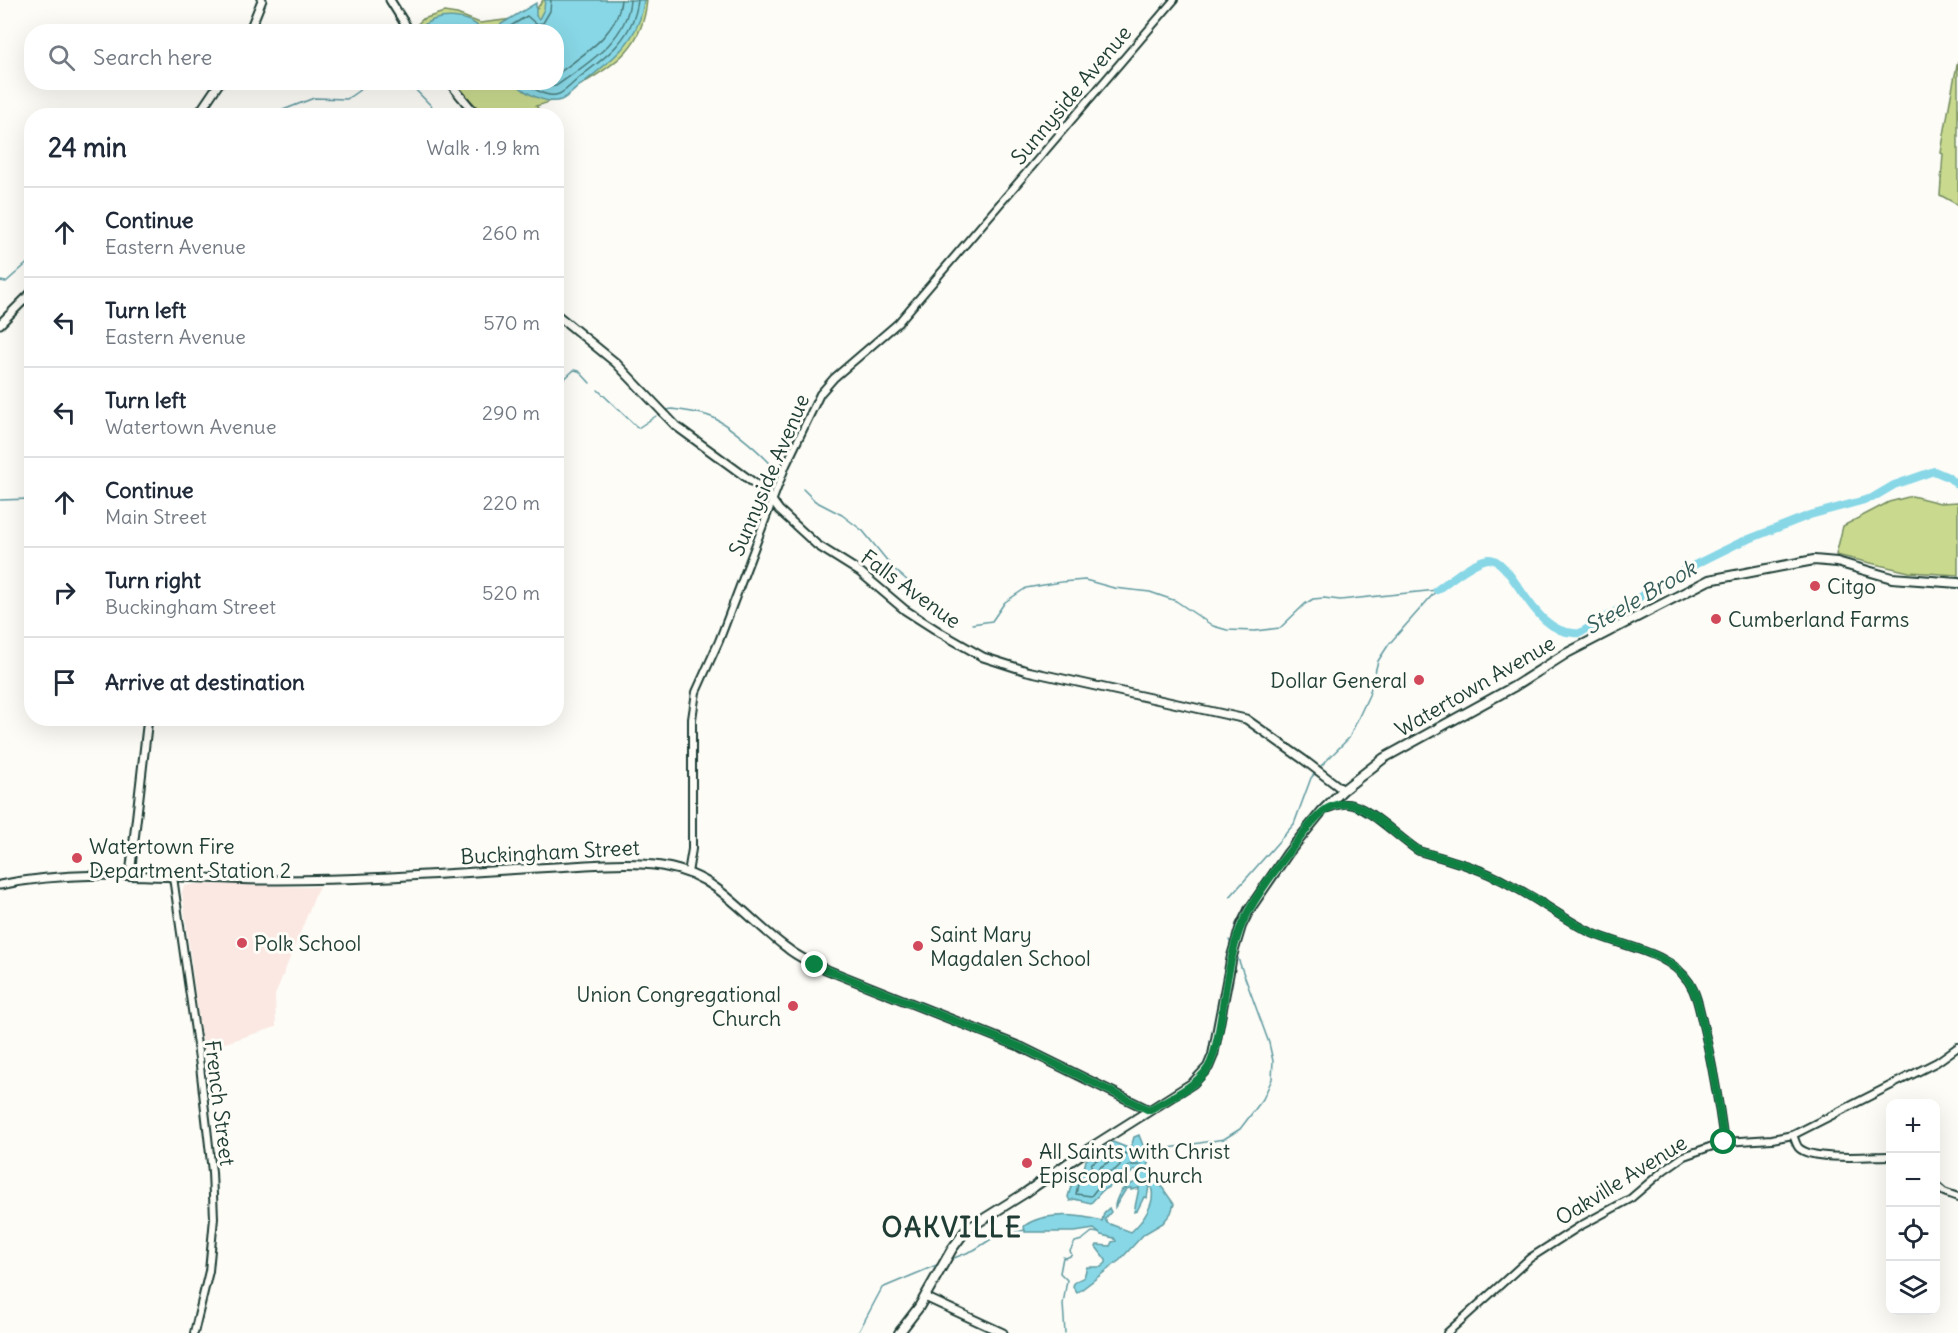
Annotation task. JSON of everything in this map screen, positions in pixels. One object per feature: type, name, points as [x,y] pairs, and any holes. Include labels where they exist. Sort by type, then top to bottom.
[{"type":"main road","points":[[252,24],[262,0]]},
{"type":"main road","points":[[390,0],[405,24]]},
{"type":"main road","points":[[202,108],[215,90]]},
{"type":"main road","points":[[456,90],[470,108]]},
{"type":"main road","points":[[0,324],[24,300]]},
{"type":"main road","name":"Falls Avenue","points":[[564,321],[616,363],[676,426],[765,491],[773,502],[817,545],[860,572],[905,610],[983,657],[1027,671],[1246,719],[1343,790]]},
{"type":"main road","name":"Watertown Avenue","points":[[900,1333],[925,1297],[950,1251],[968,1228],[1018,1198],[1084,1152],[1193,1083],[1208,1067],[1215,1047],[1232,956],[1245,918],[1288,853],[1322,811],[1343,790],[1384,758],[1515,686],[1567,653],[1709,580],[1814,560],[1837,562],[1893,578],[1958,583]]},
{"type":"main road","points":[[130,875],[147,726]]},
{"type":"main road","name":"Buckingham Street","points":[[0,885],[42,877],[75,875],[264,880],[333,879],[644,862],[688,873],[715,886],[788,950],[815,965],[1023,1048],[1149,1110]]},
{"type":"main road","points":[[925,1297],[1003,1333]]},
{"type":"street","name":"Sunnyside Avenue","points":[[688,873],[692,849],[692,719],[696,692],[719,641],[797,440],[825,386],[898,323],[1174,0]]},
{"type":"street","points":[[1322,811],[1346,803],[1354,804],[1377,818],[1419,851],[1495,876],[1585,929],[1660,957],[1677,969],[1688,980],[1695,992],[1717,1085],[1724,1142]]},
{"type":"street","name":"French Street","points":[[173,877],[200,1066],[212,1172],[214,1218],[209,1271],[194,1333]]},
{"type":"street","name":"Oakville Avenue","points":[[1446,1333],[1530,1258],[1630,1199],[1684,1156],[1724,1142],[1772,1139],[1793,1135],[1937,1062],[1958,1047]]},
{"type":"street","points":[[1793,1135],[1798,1147],[1807,1152],[1833,1156],[1886,1156]]},
{"type":"street","points":[[1940,1189],[1958,1197]]},
{"type":"shaded area","name":"Polk School","points":[[195,884],[319,886],[275,995],[276,1027],[203,1050],[182,892],[184,886]]},
{"type":"green space","points":[[543,0],[647,0],[645,16],[634,41],[617,60],[565,94],[536,106],[538,108],[478,108],[460,90],[564,90],[564,24],[418,24],[423,19],[444,12],[457,14],[480,23],[522,18],[535,11]]},
{"type":"green space","points":[[1958,61],[1958,205],[1940,195],[1943,154],[1941,153]]},
{"type":"green space","points":[[1912,496],[1940,503],[1958,502],[1958,575],[1909,572],[1836,555],[1843,526],[1889,502]]},
{"type":"water","points":[[545,0],[644,0],[637,27],[623,48],[569,95],[555,101],[536,97],[523,90],[564,90],[564,24],[501,24],[536,3],[536,16],[539,19]]},
{"type":"water","points":[[452,17],[474,24],[425,24],[435,19]]},
{"type":"water","points":[[1139,1135],[1149,1161],[1147,1166],[1174,1204],[1171,1213],[1163,1223],[1144,1234],[1120,1260],[1077,1293],[1073,1287],[1074,1284],[1084,1277],[1087,1267],[1101,1267],[1106,1263],[1097,1245],[1110,1246],[1116,1241],[1114,1238],[1101,1235],[1094,1229],[1075,1232],[1025,1232],[1024,1226],[1032,1221],[1051,1216],[1083,1217],[1102,1221],[1104,1213],[1109,1208],[1111,1212],[1105,1219],[1107,1223],[1131,1232],[1144,1218],[1150,1206],[1151,1187],[1149,1186],[1147,1198],[1144,1197],[1137,1211],[1134,1212],[1139,1188],[1126,1189],[1115,1207],[1115,1205],[1124,1188],[1140,1180],[1137,1171],[1134,1170],[1121,1183],[1103,1190],[1091,1203],[1074,1199],[1070,1201],[1068,1197],[1073,1179],[1082,1171],[1086,1160],[1113,1142],[1128,1148],[1134,1137]]},
{"type":"waterway","points":[[288,108],[314,98],[347,99],[360,90]]},
{"type":"waterway","points":[[416,90],[433,108]]},
{"type":"waterway","points":[[0,281],[6,282],[24,266]]},
{"type":"waterway","points":[[564,379],[574,370],[579,371],[590,383]]},
{"type":"waterway","points":[[598,390],[638,428],[656,416]]},
{"type":"waterway","points":[[667,410],[693,412],[714,418],[748,443],[778,473]]},
{"type":"waterway","name":"Steele Brook","points":[[1437,590],[1475,563],[1488,559],[1497,562],[1506,570],[1536,611],[1549,623],[1563,631],[1580,633],[1686,569],[1739,543],[1810,515],[1872,498],[1894,485],[1934,471],[1948,477],[1958,485]]},
{"type":"waterway","name":"Steele Brook","points":[[1954,482],[1958,476]]},
{"type":"waterway","points":[[803,489],[815,501],[842,515],[863,531],[894,569],[915,587]]},
{"type":"waterway","points":[[0,500],[24,499]]},
{"type":"waterway","points":[[972,624],[992,621],[1005,602],[1026,588],[1085,580],[1114,588],[1150,592],[1176,601],[1213,626],[1227,630],[1255,631],[1280,628],[1313,599],[1340,600],[1437,590]]},
{"type":"waterway","name":"Steele Brook","points":[[1319,768],[1349,738],[1369,695],[1378,661],[1389,644],[1436,591]]},
{"type":"waterway","name":"Steele Brook","points":[[1230,897],[1294,824],[1311,778],[1316,772]]},
{"type":"waterway","name":"Steele Brook","points":[[1229,940],[1232,946]]},
{"type":"waterway","name":"Steele Brook","points":[[1145,1152],[1224,1139],[1240,1129],[1263,1099],[1272,1079],[1273,1061],[1269,1043],[1236,953]]},
{"type":"waterway","name":"Steele Brook","points":[[949,1260],[974,1250],[996,1236],[1025,1230]]},
{"type":"waterway","points":[[1065,1333],[1063,1304],[1067,1280],[1060,1273],[1063,1257],[1072,1255],[1070,1251],[1075,1242],[1082,1240],[1092,1232],[1099,1233]]},
{"type":"waterway","name":"Steele Brook","points":[[858,1333],[882,1288],[939,1264]]},
{"type":"place","name":"Citgo","points":[[1815,586]]},
{"type":"place","name":"Cumberland Farms","points":[[1716,619]]},
{"type":"place","name":"Dollar General","points":[[1419,680]]},
{"type":"place","name":"Watertown Fire Department Station 2","points":[[77,858]]},
{"type":"place","name":"Polk School","points":[[242,943]]},
{"type":"place","name":"Saint Mary Magdalen School","points":[[918,946]]},
{"type":"place","name":"Union Congregational Church","points":[[793,1006]]},
{"type":"place","name":"All Saints with Christ Episcopal Church","points":[[1027,1163]]},
{"type":"district","name":"OAKVILLE","points":[[952,1227]]},
{"type":"route","points":[[815,965],[1023,1048],[1149,1110],[1193,1083],[1208,1067],[1213,1055],[1225,988],[1238,936],[1245,918],[1259,896],[1288,853],[1322,811],[1346,803],[1354,804],[1377,818],[1419,851],[1495,876],[1592,933],[1660,957],[1677,969],[1688,980],[1695,992],[1717,1085],[1724,1142]]}]
